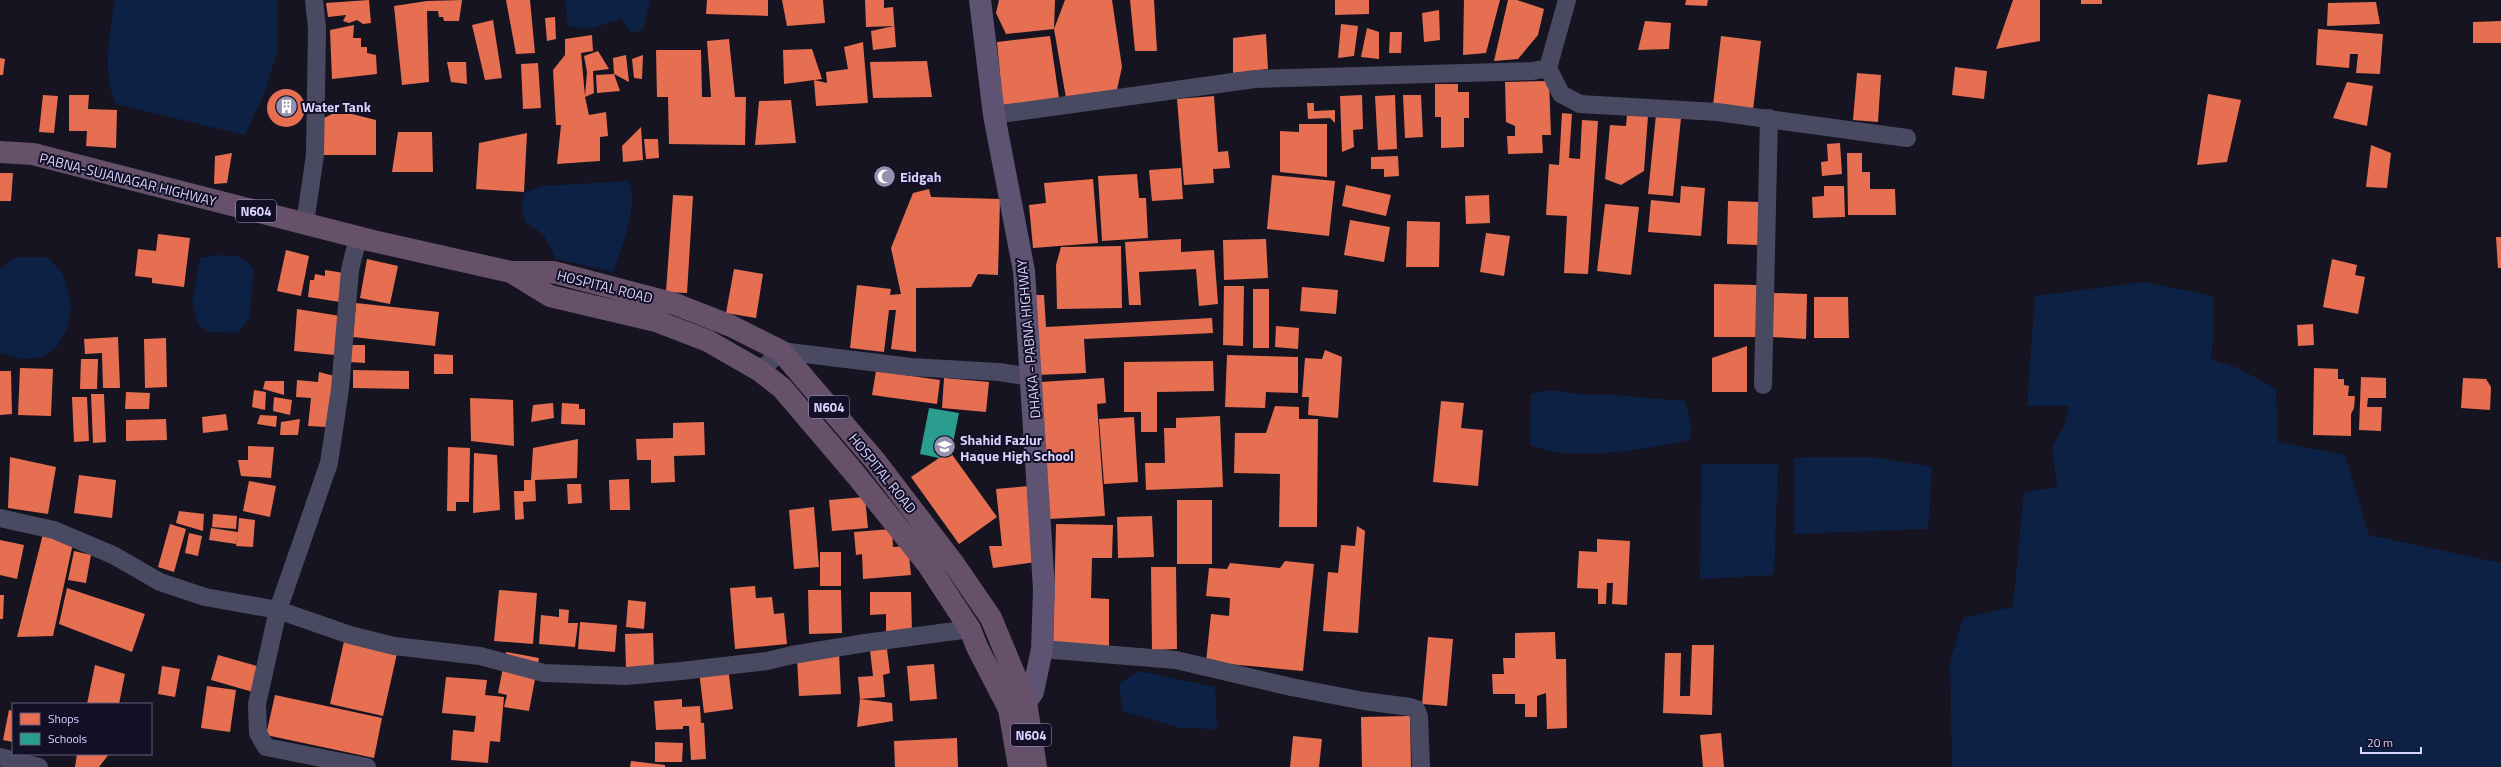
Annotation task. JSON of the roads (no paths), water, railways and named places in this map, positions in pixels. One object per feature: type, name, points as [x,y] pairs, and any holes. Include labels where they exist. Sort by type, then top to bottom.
[{"type":"highway","name":"PABNA-SUJANAGAR HIGHWAY","points":[[0,152],[34,154],[305,224],[512,272]]},
{"type":"highway","name":"HOSPITAL ROAD","points":[[512,272],[553,272],[675,304],[731,326],[781,351],[876,462],[954,564],[998,632],[1018,705]]},
{"type":"highway","name":"HOSPITAL ROAD","points":[[512,272],[550,296],[656,322],[708,341],[760,371],[782,388],[856,475],[928,565],[970,630],[977,648],[1018,705]]},
{"type":"highway","name":"N604","points":[[1018,705],[1019,767]]},
{"type":"highway","name":"N604","points":[[1018,705],[1036,767]]},
{"type":"main road","name":"DHAKA - PABNA HIGHWAY","points":[[980,0],[994,115],[1024,271],[1032,377],[1044,589],[1042,650],[1033,692],[1018,705]]},
{"type":"street","points":[[305,224],[315,155],[317,28],[314,0]]},
{"type":"street","points":[[1567,0],[1548,68],[1561,94],[1580,104],[1717,112],[1907,138]]},
{"type":"street","points":[[994,115],[1255,79],[1533,71],[1548,68]]},
{"type":"street","points":[[1763,385],[1769,118]]},
{"type":"street","points":[[358,237],[350,270],[340,389],[329,463],[278,610],[257,704],[258,732],[266,747],[367,767]]},
{"type":"street","points":[[760,371],[781,351],[911,367],[999,372],[1032,377]]},
{"type":"street","points":[[0,518],[54,530],[113,556],[160,582],[205,597],[278,610],[350,635],[394,646],[480,656],[544,673],[626,676],[767,661],[865,643],[970,630]]},
{"type":"street","points":[[1042,650],[1176,660],[1291,687],[1364,701],[1410,707],[1416,709],[1419,716],[1421,767]]},
{"type":"street","points":[[0,757],[39,767]]},
{"type":"water","points":[[114,0],[277,0],[278,49],[266,89],[245,135],[116,104],[111,92],[108,66],[109,39]]},
{"type":"water","points":[[565,0],[650,0],[643,30],[631,33],[621,19],[590,29],[568,26]]},
{"type":"water","points":[[628,181],[631,190],[631,213],[613,272],[556,259],[544,235],[525,222],[522,206],[524,193],[543,186]]},
{"type":"water","points":[[214,255],[239,256],[254,269],[249,319],[238,333],[209,332],[198,325],[192,303],[200,258]]},
{"type":"water","points":[[15,257],[48,257],[63,274],[71,304],[68,326],[56,348],[43,357],[22,359],[0,353],[0,269]]},
{"type":"water","points":[[2143,282],[2214,296],[2214,328],[2211,359],[2238,368],[2276,389],[2278,442],[2345,455],[2369,535],[2501,563],[2501,767],[1952,767],[1950,662],[1963,618],[2013,607],[2024,492],[2057,487],[2052,447],[2063,428],[2069,406],[2027,406],[2035,296]]},
{"type":"water","points":[[1551,390],[1585,395],[1604,394],[1685,401],[1691,425],[1690,440],[1631,450],[1588,454],[1547,450],[1530,445],[1531,394]]},
{"type":"water","points":[[1872,457],[1932,467],[1928,529],[1794,534],[1794,458]]},
{"type":"water","points":[[1702,464],[1778,464],[1774,575],[1700,579]]},
{"type":"water","points":[[1138,671],[1215,687],[1217,729],[1181,728],[1122,711],[1119,684]]},
{"type":"place","name":"Water Tank","points":[[286,106]]},
{"type":"place","name":"Eidgah","points":[[884,176]]},
{"type":"place","name":"Shahid Fazlur Haque High School","points":[[945,447]]}]
